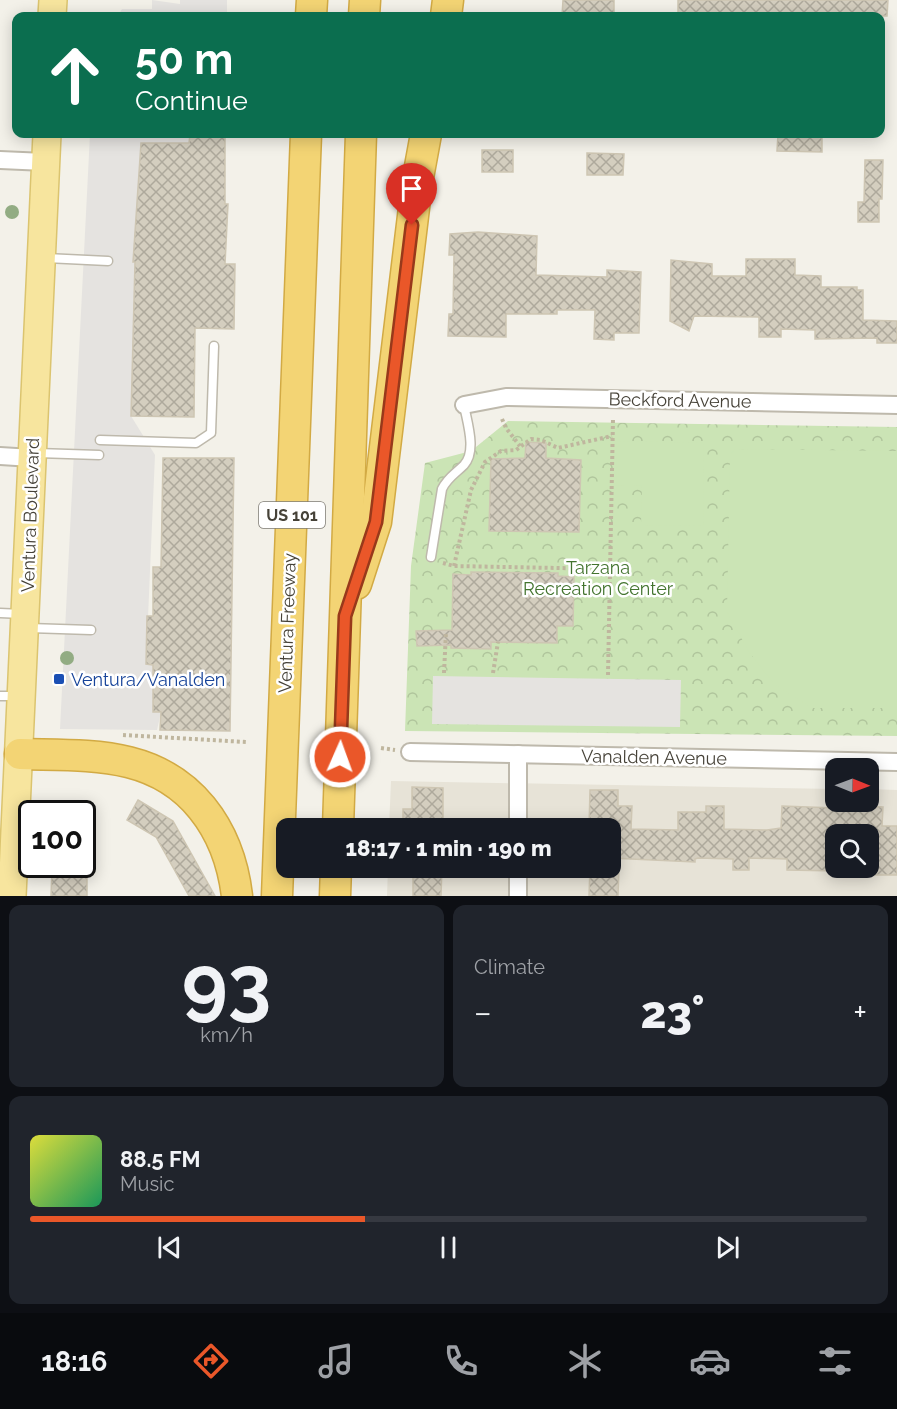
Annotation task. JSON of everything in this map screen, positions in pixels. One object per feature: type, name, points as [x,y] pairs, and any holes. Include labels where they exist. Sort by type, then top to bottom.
[{"type":"highway","name":"Ventura Freeway","points":[[277,896],[306,138]]},
{"type":"highway","name":"US 101","points":[[338,818],[361,138]]},
{"type":"highway","points":[[345,616],[376,522],[417,183],[425,138]]},
{"type":"highway","points":[[20,754],[104,757],[149,767],[172,779],[195,800],[216,826],[229,856],[237,896]]},
{"type":"highway","points":[[335,896],[336,878]]},
{"type":"main road","name":"Ventura Boulevard","points":[[12,896],[20,754],[11,696],[32,455],[47,138]]},
{"type":"street","points":[[0,160],[45,162]]},
{"type":"street","name":"Beckford Avenue","points":[[464,405],[506,397],[897,405]]},
{"type":"street","points":[[0,456],[32,455]]},
{"type":"street","name":"Vanalden Avenue","points":[[410,752],[897,762]]},
{"type":"street","points":[[518,754],[518,818]]},
{"type":"street","points":[[518,878],[518,896]]},
{"type":"lane","points":[[41,258],[108,261]]},
{"type":"lane","points":[[100,440],[196,443],[211,433],[214,346]]},
{"type":"lane","points":[[431,557],[442,489],[445,482],[469,458],[470,442],[464,405]]},
{"type":"lane","points":[[32,455],[99,455]]},
{"type":"lane","points":[[17,618],[91,630]]},
{"type":"path","points":[[502,418],[506,428],[520,446]]},
{"type":"path","points":[[608,675],[613,419]]},
{"type":"path","points":[[454,566],[471,490],[485,462],[501,451],[516,450],[531,439],[541,440],[558,448],[612,436]]},
{"type":"path","points":[[431,557],[454,566],[610,568]]},
{"type":"path","points":[[444,673],[446,632]]},
{"type":"path","points":[[493,673],[498,642]]},
{"type":"path","points":[[111,734],[246,742]]},
{"type":"shaded area","points":[[152,0],[180,4],[180,0],[227,0],[227,12],[120,12],[122,9],[152,9]]},
{"type":"shaded area","points":[[90,138],[190,138],[189,143],[141,143],[131,416],[155,455],[146,664],[153,665],[153,712],[161,712],[157,730],[60,729]]},
{"type":"shaded area","points":[[433,676],[681,680],[680,727],[432,724]]},
{"type":"shaded area","points":[[391,781],[825,789],[825,812],[879,812],[879,789],[897,790],[897,896],[387,896],[388,878],[621,878],[621,818],[389,818]]},
{"type":"green space","name":"Tarzana Recreation Center","points":[[508,421],[897,427],[897,736],[405,731],[411,566],[425,463],[471,451]]},
{"type":"green space","points":[[617,441],[704,443],[703,526],[641,525],[642,486],[616,485]]},
{"type":"green space","points":[[735,449],[897,451],[897,708],[812,708],[774,684],[749,652],[727,612],[730,455]]},
{"type":"building","points":[[563,0],[614,0],[614,12],[562,12]]},
{"type":"building","points":[[678,0],[888,0],[887,16],[885,12],[678,12]]},
{"type":"building","points":[[190,138],[225,138],[225,204],[228,204],[225,264],[235,264],[234,329],[195,328],[194,417],[131,416],[135,262],[133,262],[141,143],[189,143]]},
{"type":"building","points":[[778,138],[822,138],[822,152],[777,151]]},
{"type":"building","points":[[482,150],[513,150],[513,172],[482,172]]},
{"type":"building","points":[[587,153],[624,154],[623,175],[587,175]]},
{"type":"building","points":[[865,160],[883,160],[879,222],[858,222],[858,202],[864,202]]},
{"type":"building","points":[[478,232],[537,236],[536,275],[607,277],[607,270],[641,272],[639,333],[614,333],[614,340],[594,339],[595,310],[557,310],[557,314],[506,314],[506,337],[448,336],[449,314],[453,314],[454,255],[449,255],[450,234]]},
{"type":"building","points":[[746,259],[795,259],[795,275],[821,276],[821,287],[857,287],[857,290],[863,290],[863,320],[897,321],[897,343],[877,343],[877,338],[815,339],[815,330],[781,329],[781,337],[759,337],[759,317],[694,316],[689,331],[670,321],[671,260],[712,264],[712,276],[746,276]]},
{"type":"building","points":[[526,442],[546,443],[546,458],[581,460],[579,532],[489,531],[491,459],[525,458]]},
{"type":"building","points":[[163,458],[234,458],[230,731],[160,730],[161,712],[153,712],[153,665],[146,664],[147,616],[153,616],[153,567],[161,567]]},
{"type":"building","points":[[471,572],[558,573],[558,576],[574,577],[573,626],[557,626],[557,643],[491,642],[491,649],[451,648],[451,645],[417,646],[416,631],[452,630],[453,574],[471,575]]},
{"type":"building","points":[[412,787],[443,788],[443,818],[403,818],[403,809],[412,809]]},
{"type":"building","points":[[590,790],[618,790],[618,806],[632,806],[631,829],[678,830],[678,812],[706,812],[706,806],[724,806],[724,829],[767,830],[781,828],[782,806],[825,808],[825,812],[879,812],[879,807],[883,807],[882,826],[897,826],[897,875],[879,875],[879,824],[825,824],[825,871],[787,870],[787,859],[749,858],[749,870],[733,870],[733,859],[698,858],[695,862],[621,859],[621,818],[589,818]]},
{"type":"building","points":[[138,800],[173,821],[215,896],[189,896],[156,837],[127,820]]},
{"type":"building","points":[[52,878],[87,878],[87,896],[51,896]]},
{"type":"building","points":[[413,878],[442,878],[441,896],[413,896]]},
{"type":"building","points":[[590,878],[619,878],[618,896],[589,896]]},
{"type":"place","name":"Ventura/Vanalden","points":[[59,679]]},
{"type":"route","points":[[340,757],[345,616],[376,522],[412,225]]}]
